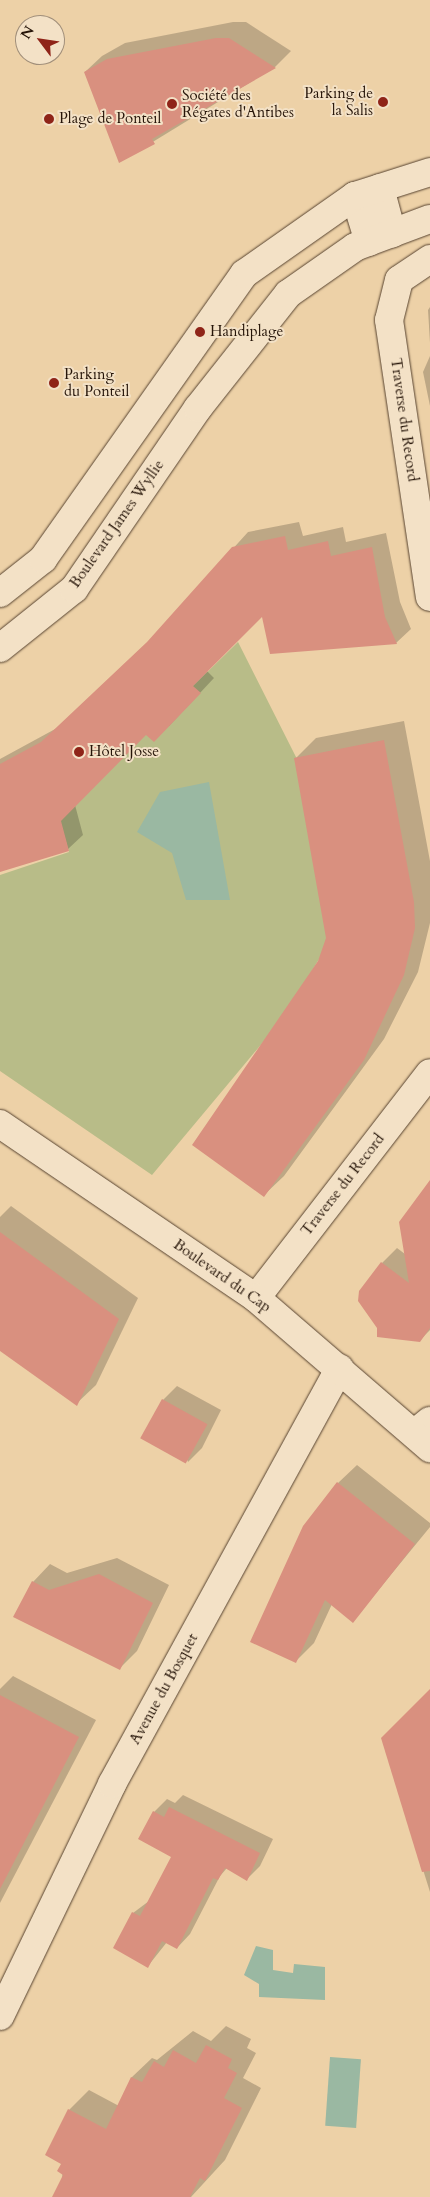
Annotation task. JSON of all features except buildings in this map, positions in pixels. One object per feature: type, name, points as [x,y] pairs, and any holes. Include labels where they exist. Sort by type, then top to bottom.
[{"type":"street","points":[[0,593],[43,558],[172,370],[244,274],[368,192],[430,172]]},
{"type":"street","points":[[368,192],[381,238]]},
{"type":"street","name":"Boulevard James Wyllie","points":[[2,640],[74,589],[198,408],[288,294],[381,238],[430,219]]},
{"type":"street","name":"Traverse du Record","points":[[430,259],[399,280],[389,320],[430,597]]},
{"type":"street","points":[[172,370],[198,408]]},
{"type":"street","name":"Traverse du Record","points":[[256,1298],[430,1073]]},
{"type":"street","name":"Boulevard du Cap","points":[[3,1131],[256,1298],[340,1368],[425,1434]]},
{"type":"street","name":"Avenue du Bosquet","points":[[0,2016],[112,1784],[340,1368]]},
{"type":"green space","points":[[238,642],[297,759],[330,941],[284,1017],[152,1175],[0,1071],[0,875],[69,852],[59,817]]},
{"type":"shaded area","points":[[209,782],[230,900],[186,900],[172,853],[137,832],[160,792]]},
{"type":"shaded area","points":[[256,1946],[273,1950],[273,1970],[293,1973],[294,1964],[325,1967],[325,2000],[259,1997],[259,1984],[244,1975]]},
{"type":"shaded area","points":[[330,2057],[361,2059],[356,2128],[325,2126]]},
{"type":"place","name":"Parking de la Salis","points":[[383,102]]},
{"type":"place","name":"Société des Régates d'Antibes","points":[[172,104]]},
{"type":"place","name":"Plage de Ponteil","points":[[49,119]]},
{"type":"place","name":"Handiplage","points":[[200,332]]},
{"type":"place","name":"Parking du Ponteil","points":[[54,383]]},
{"type":"place","name":"Hôtel Josse","points":[[79,752]]}]
